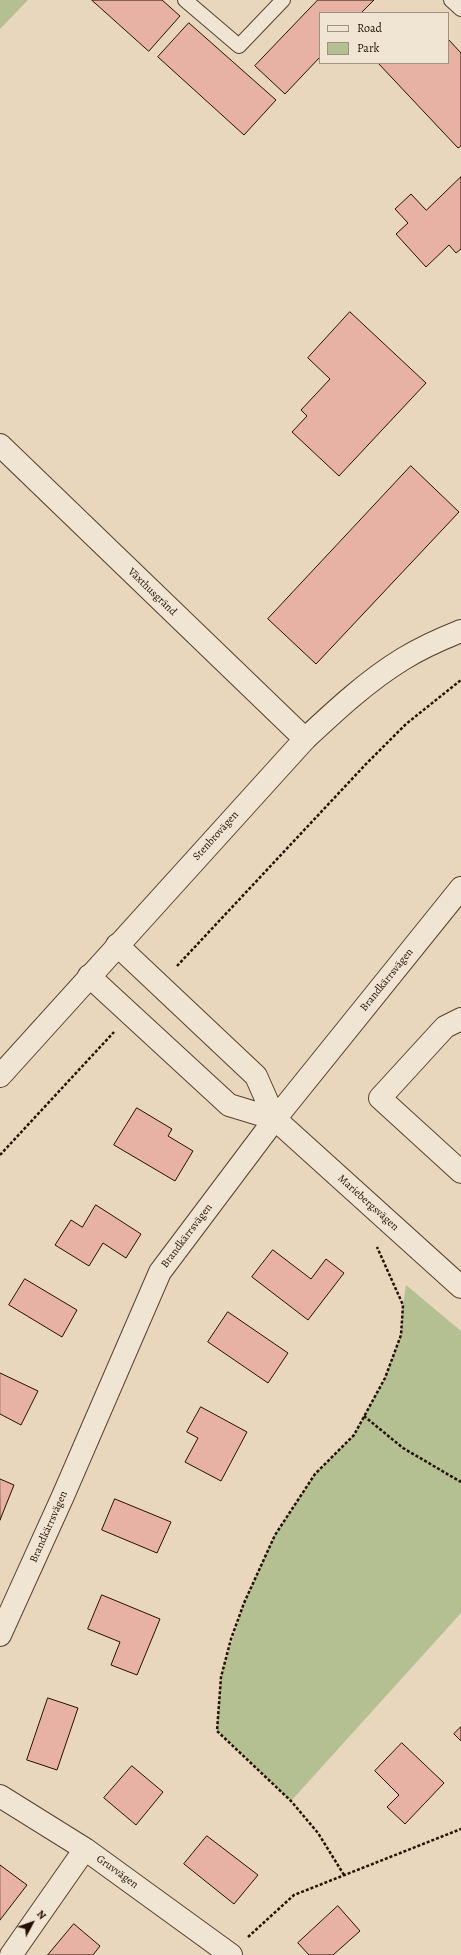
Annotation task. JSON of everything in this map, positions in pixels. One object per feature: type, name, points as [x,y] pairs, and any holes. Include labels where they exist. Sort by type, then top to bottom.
[{"type":"street","name":"Växthusgränd","points":[[0,445],[305,739]]},
{"type":"street","name":"Stenbrovägen","points":[[0,1076],[305,739],[350,700],[403,659],[434,642],[461,631]]},
{"type":"street","name":"Brandkärrsvägen","points":[[0,1636],[64,1496],[160,1272],[275,1119],[461,888]]},
{"type":"street","name":"Mariebergsvägen","points":[[117,945],[256,1076],[275,1119],[461,1287]]},
{"type":"street","name":"Mariebergsvägen","points":[[89,976],[229,1105],[275,1119]]},
{"type":"street","points":[[461,1019],[445,1027],[380,1098],[461,1172]]},
{"type":"street","name":"Gruvvägen","points":[[0,1796],[85,1849],[230,1955]]},
{"type":"street","points":[[11,1955],[85,1849]]},
{"type":"lane","points":[[186,0],[239,46],[283,0]]},
{"type":"lane","points":[[451,0],[461,9]]},
{"type":"path","points":[[159,984],[376,754],[427,705],[461,680]]},
{"type":"path","points":[[0,1155],[131,1014]]},
{"type":"path","points":[[344,1875],[318,1833],[291,1801],[217,1730],[221,1677],[231,1639],[244,1603],[275,1535],[315,1474],[354,1434],[385,1378],[401,1335],[403,1305],[385,1262],[374,1242]]},
{"type":"path","points":[[364,1416],[403,1448],[461,1482]]},
{"type":"path","points":[[230,1955],[294,1895],[461,1829]]},
{"type":"green space","points":[[0,0],[28,0],[0,29]]},
{"type":"green space","points":[[406,1285],[461,1331],[461,1613],[291,1801],[217,1730],[221,1677],[244,1603],[275,1535],[315,1474],[354,1435],[385,1378],[401,1335]]},
{"type":"building","points":[[92,0],[162,0],[180,16],[149,51]]},
{"type":"building","points":[[318,0],[374,0],[362,12],[319,12],[319,58],[285,94],[255,66]]},
{"type":"building","points":[[189,23],[276,100],[244,135],[158,57]]},
{"type":"building","points":[[449,40],[461,53],[461,146],[458,148],[379,64],[449,64]]},
{"type":"building","points":[[461,177],[461,249],[456,253],[449,245],[426,267],[396,234],[408,223],[395,209],[411,194],[426,210]]},
{"type":"building","points":[[350,312],[426,383],[339,476],[292,432],[307,416],[301,410],[330,379],[308,358]]},
{"type":"building","points":[[411,466],[459,512],[316,664],[268,619]]},
{"type":"building","points":[[137,1108],[172,1129],[168,1136],[193,1151],[175,1181],[114,1145]]},
{"type":"building","points":[[96,1205],[141,1234],[126,1258],[103,1243],[89,1266],[55,1245],[71,1220],[82,1227]]},
{"type":"building","points":[[273,1250],[311,1279],[326,1259],[344,1273],[308,1320],[252,1277]]},
{"type":"building","points":[[25,1279],[77,1310],[62,1337],[9,1305]]},
{"type":"building","points":[[228,1312],[288,1353],[268,1383],[208,1342]]},
{"type":"building","points":[[0,1373],[38,1391],[21,1425],[0,1414]]},
{"type":"building","points":[[201,1407],[247,1432],[221,1481],[185,1462],[198,1438],[187,1432]]},
{"type":"building","points":[[0,1479],[14,1485],[0,1520]]},
{"type":"building","points":[[115,1499],[171,1522],[157,1553],[102,1530]]},
{"type":"building","points":[[102,1595],[160,1619],[137,1675],[111,1665],[120,1642],[88,1629]]},
{"type":"building","points":[[48,1698],[78,1708],[57,1770],[27,1760]]},
{"type":"building","points":[[461,1727],[461,1741],[454,1734]]},
{"type":"building","points":[[402,1743],[444,1783],[405,1824],[387,1807],[399,1795],[375,1771]]},
{"type":"building","points":[[132,1766],[163,1792],[136,1825],[104,1798]]},
{"type":"building","points":[[207,1836],[258,1875],[234,1904],[184,1864]]},
{"type":"building","points":[[0,1865],[27,1885],[0,1920]]},
{"type":"building","points":[[338,1906],[360,1931],[333,1955],[309,1955],[298,1943]]},
{"type":"building","points":[[74,1924],[100,1946],[93,1955],[48,1955]]}]
